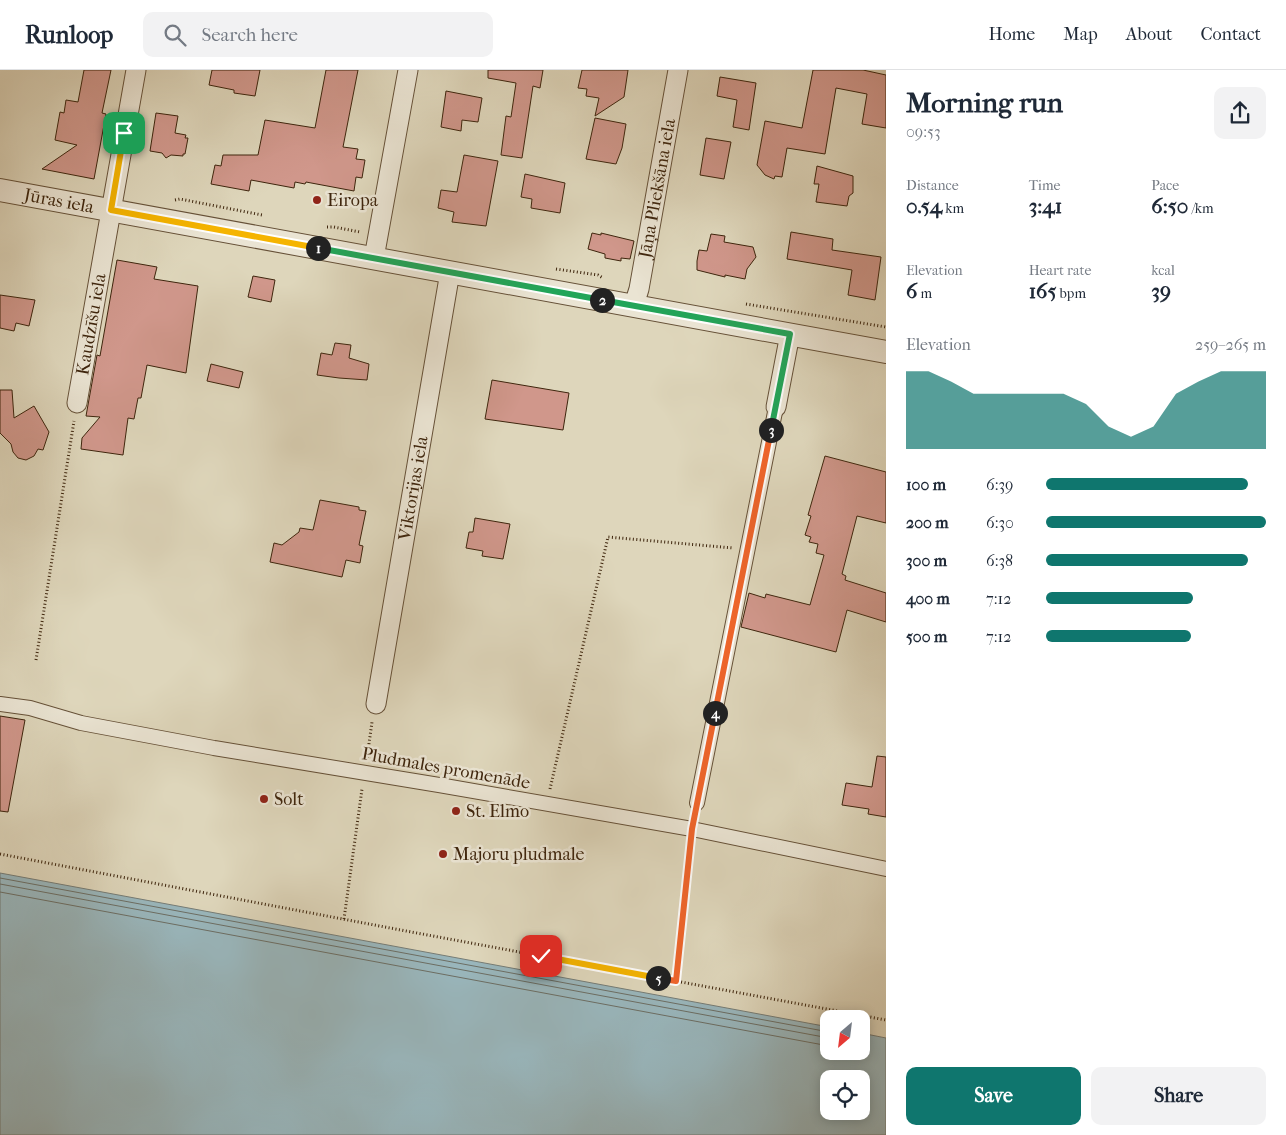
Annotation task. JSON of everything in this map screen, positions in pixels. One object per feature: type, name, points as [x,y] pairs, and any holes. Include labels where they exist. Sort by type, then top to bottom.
[{"type":"street","name":"Kaudzīšu iela","points":[[77,403],[136,70]]},
{"type":"street","points":[[374,258],[408,70]]},
{"type":"street","name":"Jāņa Pliekšāna iela","points":[[634,306],[639,289],[678,70]]},
{"type":"street","name":"Jūras iela","points":[[0,190],[886,352]]},
{"type":"street","name":"Viktorijas iela","points":[[376,704],[450,272]]},
{"type":"street","points":[[697,803],[790,334]]},
{"type":"street","name":"Pludmales promenāde","points":[[0,704],[30,708],[81,723],[214,748],[692,829],[886,869]]},
{"type":"path","points":[[318,228],[334,227],[378,236]]},
{"type":"path","points":[[36,660],[77,403]]},
{"type":"path","points":[[546,804],[608,537],[748,550]]},
{"type":"path","points":[[344,919],[362,790]]},
{"type":"path","points":[[676,981],[692,829]]},
{"type":"path","points":[[0,854],[886,1020]]},
{"type":"water","points":[[0,873],[820,1025],[820,1060],[870,1060],[870,1035],[886,1038],[886,1135],[0,1135]]},
{"type":"building","points":[[84,70],[111,70],[102,113],[106,114],[94,179],[42,169],[77,145],[55,140],[60,112],[64,113],[66,100],[78,102]]},
{"type":"building","points":[[212,70],[260,70],[255,96],[234,93],[234,90],[209,85]]},
{"type":"building","points":[[326,70],[358,70],[343,147],[358,149],[356,159],[365,160],[362,178],[356,177],[354,191],[306,182],[305,184],[295,182],[294,188],[251,180],[249,191],[211,184],[215,165],[221,166],[223,155],[258,155],[265,120],[315,128]]},
{"type":"building","points":[[488,70],[543,70],[540,88],[533,86],[522,158],[501,155],[506,116],[511,117],[516,83],[488,78]]},
{"type":"building","points":[[582,70],[628,70],[624,97],[595,116],[599,98],[586,96],[587,89],[578,88]]},
{"type":"building","points":[[813,70],[863,70],[886,75],[886,128],[862,124],[867,94],[836,88],[825,154],[787,148],[782,177],[775,176],[774,179],[765,175],[757,165],[765,121],[802,128]]},
{"type":"building","points":[[720,77],[756,83],[749,130],[733,127],[737,100],[717,96]]},
{"type":"building","points":[[446,91],[482,98],[478,122],[462,120],[461,131],[441,127]]},
{"type":"building","points":[[156,113],[178,116],[175,133],[186,135],[185,138],[188,138],[183,156],[171,155],[166,158],[162,153],[150,151]]},
{"type":"building","points":[[595,118],[626,124],[622,148],[616,164],[586,159]]},
{"type":"building","points":[[706,138],[731,142],[724,179],[700,175]]},
{"type":"building","points":[[464,155],[498,161],[486,226],[452,222],[454,212],[438,208],[441,190],[457,192]]},
{"type":"building","points":[[817,166],[853,176],[853,193],[849,196],[847,206],[816,202],[819,184],[814,184]]},
{"type":"building","points":[[525,174],[565,183],[560,213],[531,208],[532,199],[521,197]]},
{"type":"building","points":[[791,232],[833,239],[832,250],[881,257],[875,300],[848,295],[852,270],[787,259]]},
{"type":"building","points":[[592,233],[601,235],[601,233],[634,241],[630,259],[621,258],[621,261],[605,258],[605,254],[588,249]]},
{"type":"building","points":[[711,234],[725,236],[724,242],[753,247],[756,257],[747,269],[745,279],[725,275],[725,277],[697,270],[699,250],[707,251]]},
{"type":"building","points":[[117,260],[157,267],[154,279],[198,286],[186,373],[147,365],[141,398],[138,398],[134,419],[128,418],[123,455],[81,449],[82,438],[100,417],[86,416],[97,355],[100,356]]},
{"type":"building","points":[[253,276],[275,280],[271,302],[248,297]]},
{"type":"building","points":[[0,295],[35,300],[29,326],[16,323],[14,331],[0,328]]},
{"type":"building","points":[[335,343],[351,345],[349,358],[369,364],[367,380],[317,375],[321,353],[332,355]]},
{"type":"building","points":[[211,364],[243,372],[239,388],[207,381]]},
{"type":"building","points":[[492,380],[569,393],[563,430],[485,419]]},
{"type":"building","points":[[0,390],[12,390],[14,418],[34,406],[49,432],[43,450],[38,449],[34,456],[26,460],[18,458],[13,452],[11,444],[0,433]]},
{"type":"building","points":[[825,456],[886,472],[886,523],[857,516],[842,574],[846,576],[845,580],[886,593],[886,622],[847,610],[836,652],[741,627],[749,593],[765,598],[766,594],[810,605],[824,555],[816,553],[818,544],[809,542],[811,537],[805,535],[811,516],[808,515]]},
{"type":"building","points":[[320,500],[359,507],[359,510],[366,511],[359,545],[363,546],[360,563],[346,560],[342,577],[270,562],[274,543],[282,545],[299,532],[300,528],[313,530]]},
{"type":"building","points":[[475,518],[510,524],[503,559],[482,556],[483,551],[466,548],[469,532],[473,532]]},
{"type":"building","points":[[0,716],[25,720],[8,812],[0,811]]},
{"type":"building","points":[[877,756],[886,757],[886,817],[868,814],[869,809],[842,805],[846,783],[872,787]]},
{"type":"place","name":"Eiropa","points":[[317,200]]},
{"type":"place","name":"Solt","points":[[264,799]]},
{"type":"place","name":"St. Elmo","points":[[456,811]]},
{"type":"place","name":"Majoru pludmale","points":[[443,854]]},
{"type":"route","points":[[124,133],[111,210],[790,334],[692,829],[676,981],[541,956]]}]
